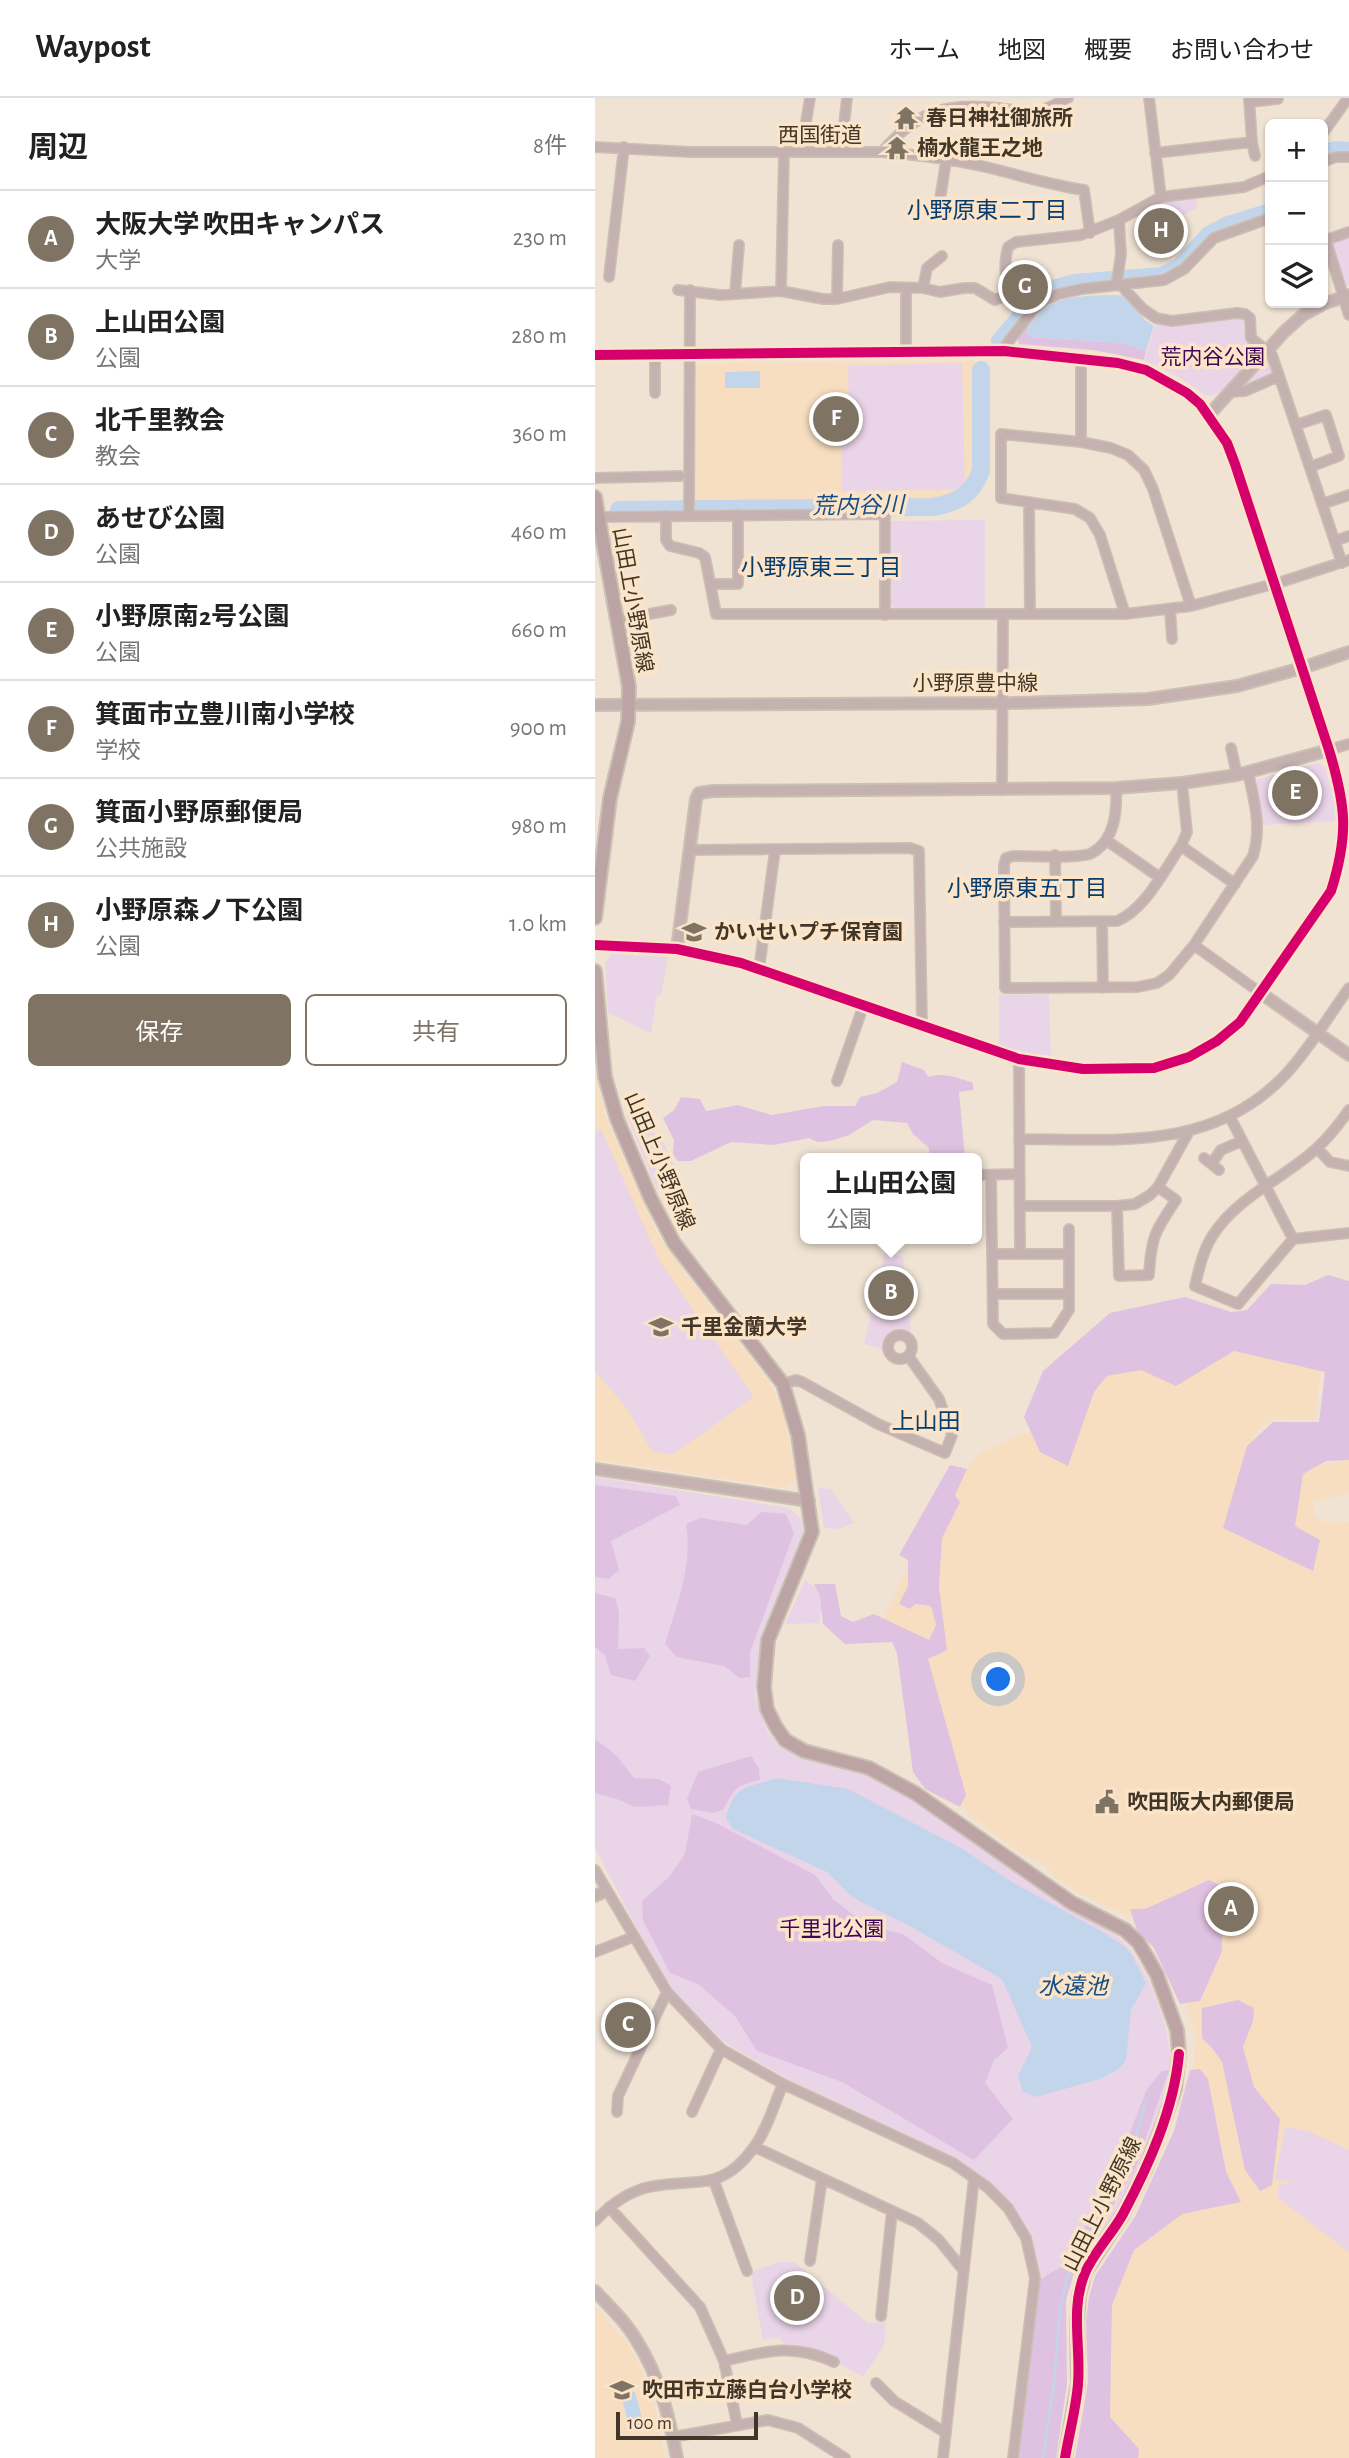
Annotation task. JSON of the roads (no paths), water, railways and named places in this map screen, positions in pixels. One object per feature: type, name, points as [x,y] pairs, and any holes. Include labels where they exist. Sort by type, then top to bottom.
[{"type":"main road","name":"山田上小野原線","points":[[595,497],[629,687],[628,722],[610,798],[595,918]]},
{"type":"main road","name":"山田上小野原線","points":[[595,971],[605,1077],[617,1119],[650,1198],[674,1243],[783,1384],[798,1435],[812,1532],[809,1545],[768,1640],[764,1688],[767,1709],[776,1727],[785,1740],[804,1751],[869,1768],[915,1793],[1072,1903],[1125,1930],[1138,1942],[1157,1975],[1177,2030],[1179,2054],[1175,2089],[1161,2129],[1145,2170],[1122,2216],[1085,2272],[1077,2321],[1078,2384],[1065,2458]]},
{"type":"street","points":[[801,152],[810,98]]},
{"type":"street","points":[[841,152],[847,98]]},
{"type":"street","name":"西国街道","points":[[595,147],[690,152],[882,152],[927,114],[939,109],[991,103],[1037,112],[1068,98]]},
{"type":"street","points":[[1149,98],[1161,197]]},
{"type":"street","points":[[1328,126],[1348,98]]},
{"type":"street","points":[[1255,156],[1249,100],[1278,99]]},
{"type":"street","points":[[1155,153],[1252,142]]},
{"type":"street","points":[[609,277],[624,147]]},
{"type":"street","points":[[781,291],[784,152]]},
{"type":"street","points":[[882,152],[993,169],[1045,184],[1084,190],[1090,233]]},
{"type":"street","points":[[1328,160],[1349,157]]},
{"type":"street","points":[[940,200],[946,161]]},
{"type":"street","points":[[1033,310],[1009,293],[1006,256],[1008,247],[1016,242],[1090,233],[1161,197],[1244,187],[1265,178]]},
{"type":"street","points":[[666,516],[666,540],[670,546],[699,552],[705,557],[716,614],[1125,614],[1191,606],[1345,562],[1335,541],[1279,376],[1266,353],[1251,338],[1250,318],[1245,314],[1164,320],[1149,314],[1119,281],[1119,220]]},
{"type":"street","points":[[1004,351],[1033,310],[1045,300],[1059,294],[1119,281],[1128,283],[1164,280],[1175,275],[1214,238],[1265,220]]},
{"type":"street","points":[[1349,232],[1326,240],[1346,296],[1349,315]]},
{"type":"street","points":[[735,294],[739,245]]},
{"type":"street","points":[[837,299],[838,245]]},
{"type":"street","points":[[923,288],[927,268],[942,256]]},
{"type":"street","points":[[678,290],[720,295],[781,291],[823,299],[837,299],[890,287],[923,288],[940,292],[975,288],[995,300],[1009,293]]},
{"type":"street","points":[[906,288],[906,352]]},
{"type":"street","points":[[689,290],[689,511]]},
{"type":"street","points":[[1209,415],[1303,315],[1346,296]]},
{"type":"street","points":[[595,355],[1004,351],[1081,358],[1146,370],[1187,393],[1209,415],[1227,443],[1235,464],[1344,797],[1347,821],[1346,847],[1331,891],[1262,994],[1240,1022],[1217,1041],[1189,1057],[1154,1068],[1083,1069],[1019,1059],[756,968],[677,949],[595,945]]},
{"type":"street","points":[[655,355],[655,393]]},
{"type":"street","points":[[1081,358],[1081,442]]},
{"type":"street","points":[[1231,392],[1245,391],[1279,376]]},
{"type":"street","points":[[1296,425],[1326,415],[1339,456],[1310,467]]},
{"type":"street","points":[[1125,614],[1100,535],[1090,518],[1075,509],[1001,498],[1001,434],[1081,442],[1128,455],[1144,470],[1153,489],[1191,606]]},
{"type":"street","points":[[595,478],[680,476]]},
{"type":"street","points":[[1322,504],[1349,495]]},
{"type":"street","points":[[1029,504],[1030,614]]},
{"type":"street","points":[[599,517],[666,516],[689,511],[738,515],[885,514],[885,615]]},
{"type":"street","points":[[711,584],[738,584],[738,515]]},
{"type":"street","points":[[1335,541],[1349,536]]},
{"type":"street","points":[[1170,609],[1172,639]]},
{"type":"street","points":[[617,620],[671,610]]},
{"type":"street","points":[[1002,790],[1003,615]]},
{"type":"street","name":"小野原豊中線","points":[[595,705],[1148,699],[1237,686],[1349,652]]},
{"type":"street","points":[[677,949],[696,799],[699,793],[780,790],[1116,789],[1242,774],[1349,744]]},
{"type":"street","points":[[1116,789],[1117,813],[1114,825],[1106,840],[1092,853],[1079,856],[1006,858],[1005,988],[1138,987],[1157,983],[1169,975],[1194,945],[1235,884],[1253,856],[1258,840],[1258,824],[1231,748]]},
{"type":"street","points":[[1004,922],[1102,921],[1129,916],[1181,846],[1187,832],[1182,783]]},
{"type":"street","points":[[1106,840],[1159,877]]},
{"type":"street","points":[[1181,846],[1235,884]]},
{"type":"street","points":[[690,850],[910,848],[919,851],[922,1026]]},
{"type":"street","points":[[756,968],[760,962],[775,850]]},
{"type":"street","points":[[1055,855],[1056,922]]},
{"type":"street","points":[[1102,921],[1103,988]]},
{"type":"street","points":[[1194,945],[1349,1055]]},
{"type":"street","points":[[1019,1139],[1136,1139],[1188,1133],[1230,1116],[1266,1092],[1285,1075],[1318,1034],[1349,988]]},
{"type":"street","points":[[837,1081],[863,1007]]},
{"type":"street","points":[[1019,1059],[1020,1254]]},
{"type":"street","points":[[1349,1110],[1317,1149],[1264,1186],[1223,1221],[1211,1237],[1195,1286],[1238,1304],[1293,1239],[1349,1233]]},
{"type":"street","points":[[1230,1116],[1293,1239]]},
{"type":"street","points":[[1020,1206],[1135,1204],[1158,1187],[1188,1133]]},
{"type":"street","points":[[1211,1163],[1221,1150],[1242,1141]]},
{"type":"street","points":[[1317,1149],[1330,1162],[1349,1167]]},
{"type":"street","points":[[982,1175],[1019,1174]]},
{"type":"street","points":[[991,1175],[993,1324],[1003,1334],[1054,1334],[1069,1310],[1069,1229]]},
{"type":"street","points":[[1117,1206],[1119,1276],[1149,1275],[1150,1246],[1158,1227],[1176,1200],[1158,1187]]},
{"type":"street","points":[[992,1254],[1069,1254]]},
{"type":"street","points":[[993,1294],[1069,1294]]},
{"type":"street","points":[[783,1384],[796,1380],[802,1382],[878,1424],[945,1453],[952,1435],[939,1399],[909,1357]]},
{"type":"street","points":[[595,1469],[809,1501]]},
{"type":"street","points":[[595,1870],[601,1894],[633,1937],[667,1992],[721,2049],[783,2084],[953,2163],[987,2187],[1008,2208],[1025,2238],[1035,2277],[1030,2336],[1013,2458]]},
{"type":"street","points":[[595,1952],[633,1937]]},
{"type":"street","points":[[617,2112],[618,2096],[667,1992]]},
{"type":"street","points":[[692,2112],[721,2049]]},
{"type":"street","points":[[595,2221],[628,2194],[649,2187],[714,2181],[736,2166],[755,2147],[783,2084]]},
{"type":"street","points":[[755,2147],[918,2223],[939,2240],[964,2271]]},
{"type":"street","points":[[943,2458],[974,2178]]},
{"type":"street","points":[[810,2261],[822,2179]]},
{"type":"street","points":[[714,2181],[747,2271]]},
{"type":"street","points":[[609,2207],[699,2307],[724,2361],[737,2424]]},
{"type":"street","points":[[881,2316],[892,2211]]},
{"type":"street","points":[[595,2291],[637,2339],[662,2391],[677,2458]]},
{"type":"street","points":[[724,2361],[774,2349],[793,2349],[816,2353],[834,2362]]},
{"type":"street","points":[[876,2383],[894,2401],[946,2433]]},
{"type":"street","points":[[673,2437],[768,2420],[798,2428],[845,2458]]},
{"type":"water","points":[[1124,295],[1145,320],[1154,326],[1146,350],[1120,343],[1028,337],[1027,327],[1041,311],[1064,299]]},
{"type":"water","points":[[760,371],[760,388],[725,388],[725,372]]},
{"type":"water","name":"水遠池","points":[[776,1778],[848,1789],[961,1848],[1012,1882],[1124,1946],[1132,1955],[1146,1983],[1131,2010],[1126,2060],[1120,2068],[1100,2079],[1036,2097],[1023,2092],[1018,2076],[1032,2047],[1002,1979],[908,1925],[863,1903],[848,1893],[827,1872],[733,1829],[726,1818],[738,1792]]},
{"type":"water","points":[[635,2392],[644,2425],[630,2429],[621,2395]]},
{"type":"waterway","name":"荒内谷川","points":[[1328,152],[1349,151]]},
{"type":"waterway","name":"荒内谷川","points":[[1000,341],[1045,291],[1075,283],[1162,276],[1180,267],[1209,235],[1228,225],[1265,214]]},
{"type":"waterway","name":"荒内谷川","points":[[619,510],[933,507],[949,503],[968,492],[981,471],[981,370]]},
{"type":"waterway","points":[[1043,2458],[1054,2383],[1060,2310],[1067,2278],[1116,2186],[1135,2139],[1146,2100]]},
{"type":"place","name":"春日神社御旅所","points":[[906,118]]},
{"type":"place","name":"楠水龍王之地","points":[[897,148]]},
{"type":"place","name":"小野原森ノ下公園","points":[[1161,231]]},
{"type":"place","name":"箕面小野原郵便局","points":[[1025,287]]},
{"type":"place","name":"箕面市立豊川南小学校","points":[[836,419]]},
{"type":"place","name":"小野原南2号公園","points":[[1295,793]]},
{"type":"place","name":"かいせいプチ保育園","points":[[694,932]]},
{"type":"place","name":"上山田公園","points":[[891,1293]]},
{"type":"place","name":"千里金蘭大学","points":[[661,1327]]},
{"type":"place","name":"吹田阪大内郵便局","points":[[1107,1802]]},
{"type":"place","name":"大阪大学 吹田キャンパス","points":[[1231,1909]]},
{"type":"place","name":"北千里教会","points":[[628,2025]]},
{"type":"place","name":"あせび公園","points":[[797,2298]]},
{"type":"place","name":"吹田市立藤白台小学校","points":[[622,2390]]},
{"type":"district","name":"小野原東二丁目","points":[[987,210]]},
{"type":"district","name":"小野原東三丁目","points":[[821,567]]},
{"type":"district","name":"小野原東五丁目","points":[[1027,888]]},
{"type":"district","name":"上山田","points":[[926,1421]]},
{"type":"park label","name":"荒内谷公園","points":[[1213,357]]},
{"type":"park label","name":"千里北公園","points":[[832,1929]]}]
